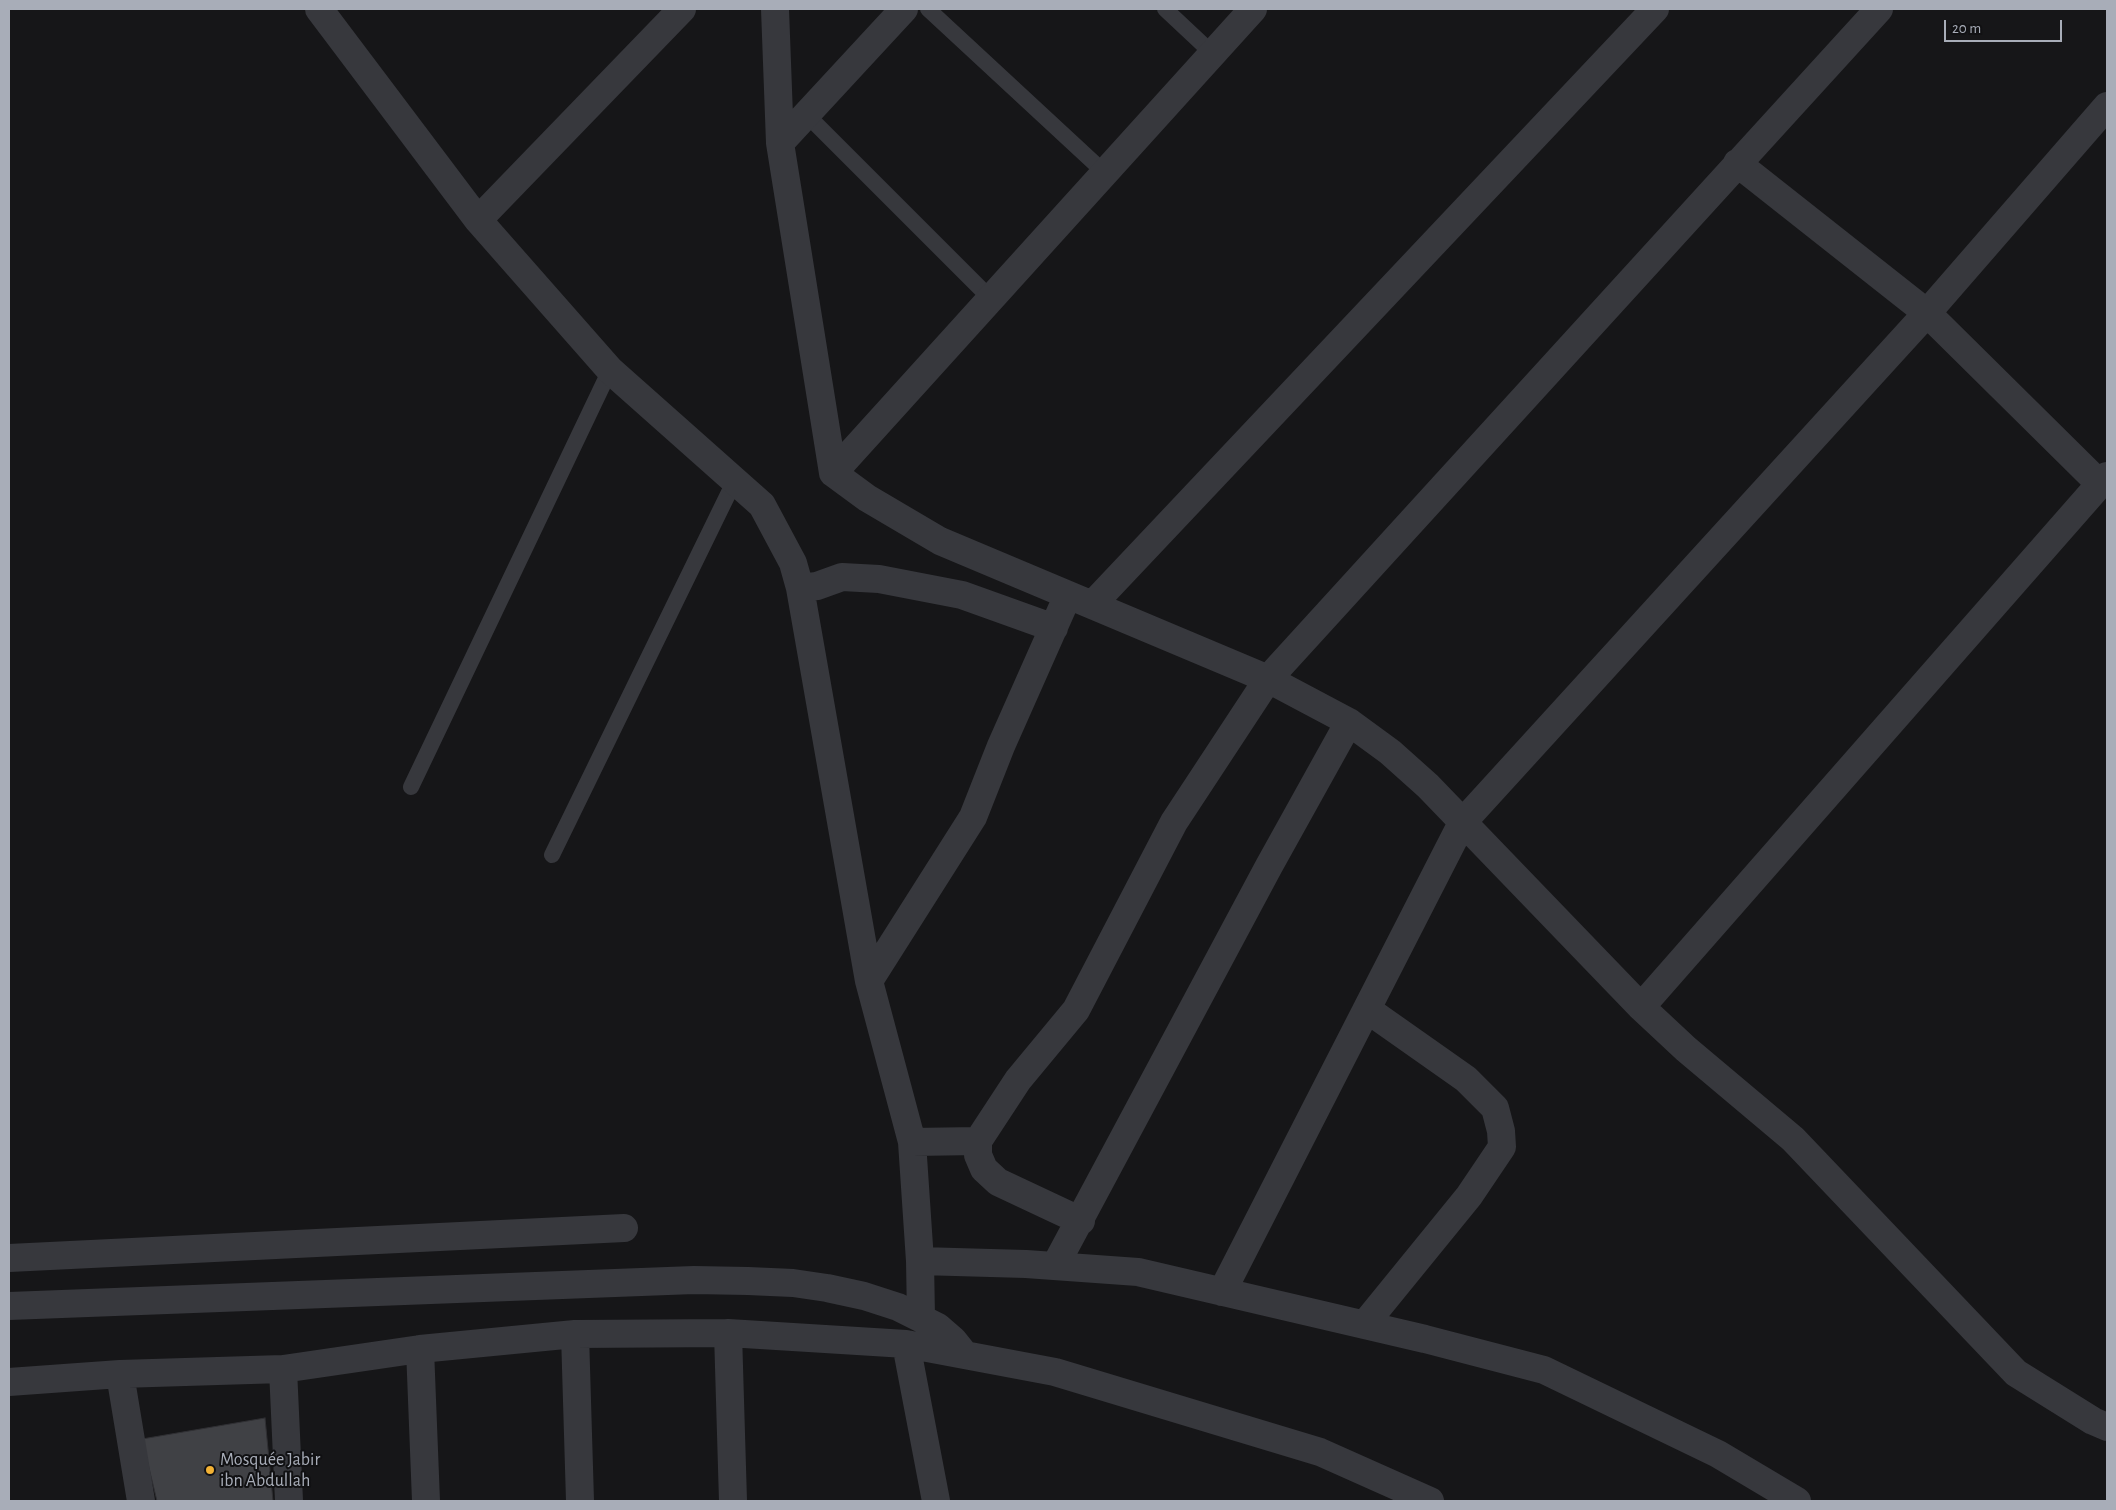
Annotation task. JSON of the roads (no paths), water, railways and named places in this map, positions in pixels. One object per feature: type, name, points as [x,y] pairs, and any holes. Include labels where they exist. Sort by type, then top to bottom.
[{"type":"street","points":[[319,9],[478,220],[610,370],[762,505],[793,563],[800,588],[870,980],[912,1142],[920,1261],[921,1317]]},
{"type":"street","points":[[478,220],[682,9]]},
{"type":"street","points":[[775,9],[780,143],[833,474],[867,498],[940,541],[1268,679],[1349,722],[1390,752],[1428,786],[1640,1007],[1686,1049],[1793,1138],[2016,1374],[2093,1421],[2107,1427]]},
{"type":"street","points":[[780,143],[904,9]]},
{"type":"street","points":[[833,474],[1253,9]]},
{"type":"street","points":[[870,980],[973,817],[1001,746],[1054,628],[1655,9]]},
{"type":"street","points":[[1081,1221],[998,1182],[984,1169],[978,1155],[978,1141],[1018,1080],[1076,1010],[1174,822],[1268,679],[1879,9]]},
{"type":"street","points":[[1222,1292],[1368,1010],[1462,823],[1927,313],[2107,106]]},
{"type":"street","points":[[1640,1007],[2104,480],[1927,313],[1737,163]]},
{"type":"street","points":[[800,588],[817,586],[842,577],[879,578],[962,594],[1054,628]]},
{"type":"street","points":[[1055,1266],[1081,1221],[1269,866],[1349,722]]},
{"type":"street","points":[[1364,1325],[1469,1196],[1502,1147],[1501,1131],[1494,1108],[1466,1078],[1368,1010]]},
{"type":"street","points":[[912,1142],[978,1141]]},
{"type":"street","points":[[9,1258],[624,1228]]},
{"type":"street","points":[[920,1261],[1055,1266],[1138,1272],[1364,1325],[1544,1370],[1718,1454],[1798,1501]]},
{"type":"street","points":[[9,1306],[694,1280],[793,1283],[864,1296],[921,1317],[938,1327],[953,1340],[965,1355]]},
{"type":"street","points":[[9,1382],[120,1374],[283,1368],[420,1349],[575,1334],[728,1333],[906,1344],[1055,1372],[1320,1452],[1430,1501]]},
{"type":"street","points":[[728,1333],[733,1501]]},
{"type":"street","points":[[575,1334],[580,1501]]},
{"type":"street","points":[[906,1344],[936,1501]]},
{"type":"street","points":[[420,1349],[426,1501]]},
{"type":"street","points":[[283,1368],[289,1501]]},
{"type":"street","points":[[120,1374],[141,1501]]},
{"type":"lane","points":[[928,9],[1104,173]]},
{"type":"lane","points":[[1165,9],[1212,54]]},
{"type":"lane","points":[[806,114],[991,299]]},
{"type":"lane","points":[[412,788],[610,370]]},
{"type":"lane","points":[[552,855],[735,480]]},
{"type":"place","name":"Mosquée Jabir ibn Abdullah","points":[[210,1470]]}]
